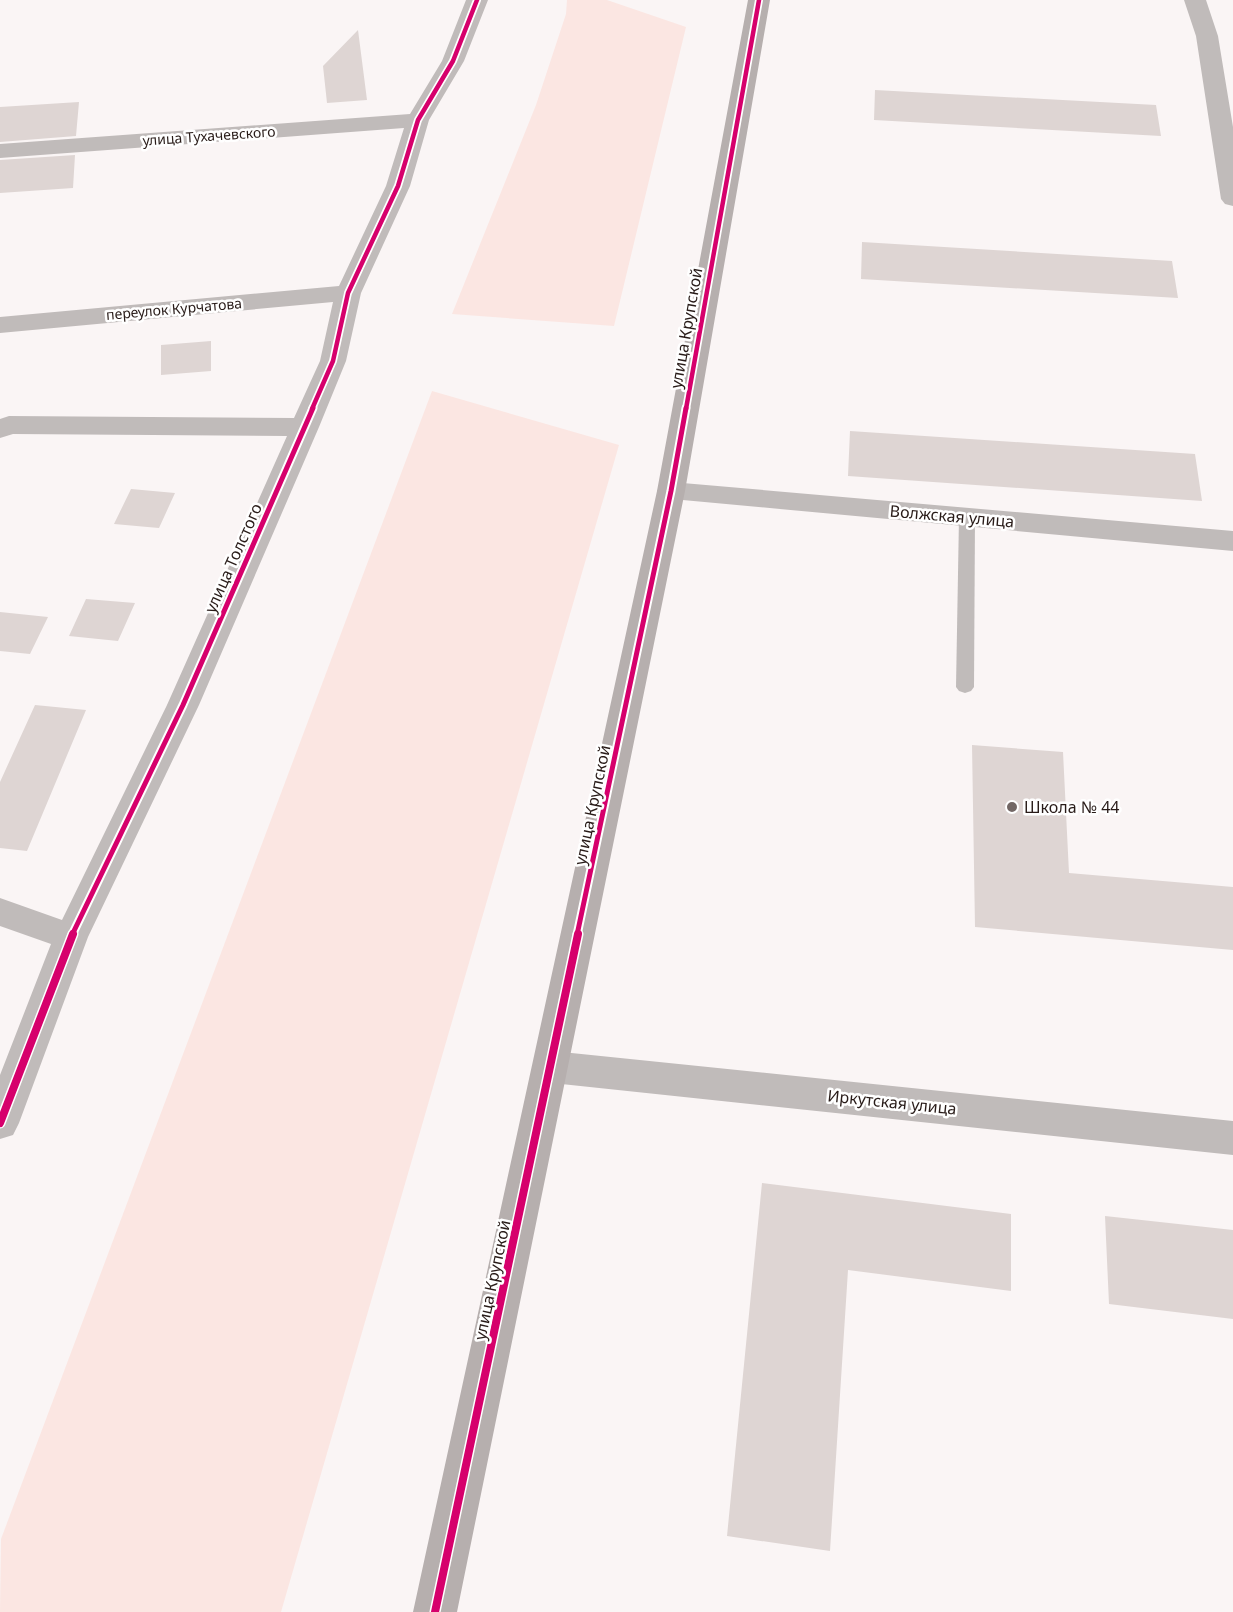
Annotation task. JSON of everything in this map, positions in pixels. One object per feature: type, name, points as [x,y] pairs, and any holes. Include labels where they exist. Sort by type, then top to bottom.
[{"type":"street","name":"улица Толстого","points":[[0,1123],[71,937],[183,705],[305,427],[333,361],[348,293],[398,186],[418,120],[453,61],[477,0]]},
{"type":"street","name":"улица Крупской","points":[[435,1612],[552,1066],[671,491],[759,0]]},
{"type":"street","points":[[1195,0],[1207,36],[1233,198]]},
{"type":"street","name":"улица Тухачевского","points":[[0,151],[418,120]]},
{"type":"street","name":"переулок Курчатова","points":[[0,326],[348,293]]},
{"type":"street","points":[[0,429],[9,425],[305,427]]},
{"type":"street","name":"Волжская улица","points":[[671,491],[1233,541]]},
{"type":"street","points":[[0,912],[71,937]]},
{"type":"street","name":"Иркутская улица","points":[[552,1066],[1233,1138]]},
{"type":"lane","points":[[965,687],[967,517]]},
{"type":"shaded area","points":[[567,0],[607,0],[686,27],[614,326],[452,314],[536,105],[566,14]]},
{"type":"shaded area","points":[[432,391],[619,445],[281,1612],[0,1612],[1,1539]]},
{"type":"building","points":[[358,30],[367,100],[327,103],[323,66]]},
{"type":"building","points":[[875,90],[1156,105],[1161,136],[874,120]]},
{"type":"building","points":[[79,102],[76,136],[0,142],[0,107]]},
{"type":"building","points":[[75,155],[73,188],[0,193],[0,160]]},
{"type":"building","points":[[862,242],[1172,261],[1178,298],[861,279]]},
{"type":"building","points":[[211,341],[211,371],[161,375],[161,345]]},
{"type":"building","points":[[850,431],[1195,454],[1202,501],[848,476]]},
{"type":"building","points":[[131,489],[175,493],[159,528],[114,524]]},
{"type":"building","points":[[86,599],[135,603],[118,641],[69,636]]},
{"type":"building","points":[[0,612],[48,617],[30,654],[0,651]]},
{"type":"building","points":[[35,705],[86,710],[27,851],[0,848],[0,782]]},
{"type":"building","points":[[972,745],[1063,752],[1069,873],[1233,887],[1233,950],[975,927]]},
{"type":"building","points":[[762,1183],[1011,1214],[1011,1291],[848,1270],[830,1551],[727,1536]]},
{"type":"building","points":[[1105,1216],[1233,1230],[1233,1319],[1109,1304]]},
{"type":"cycle path","points":[[0,1123],[71,937],[183,705],[333,361],[348,293],[398,186],[418,120],[453,61],[477,0]]},
{"type":"cycle path","points":[[435,1612],[671,491],[759,0]]},
{"type":"place","name":"Школа № 44","points":[[1012,807]]}]
